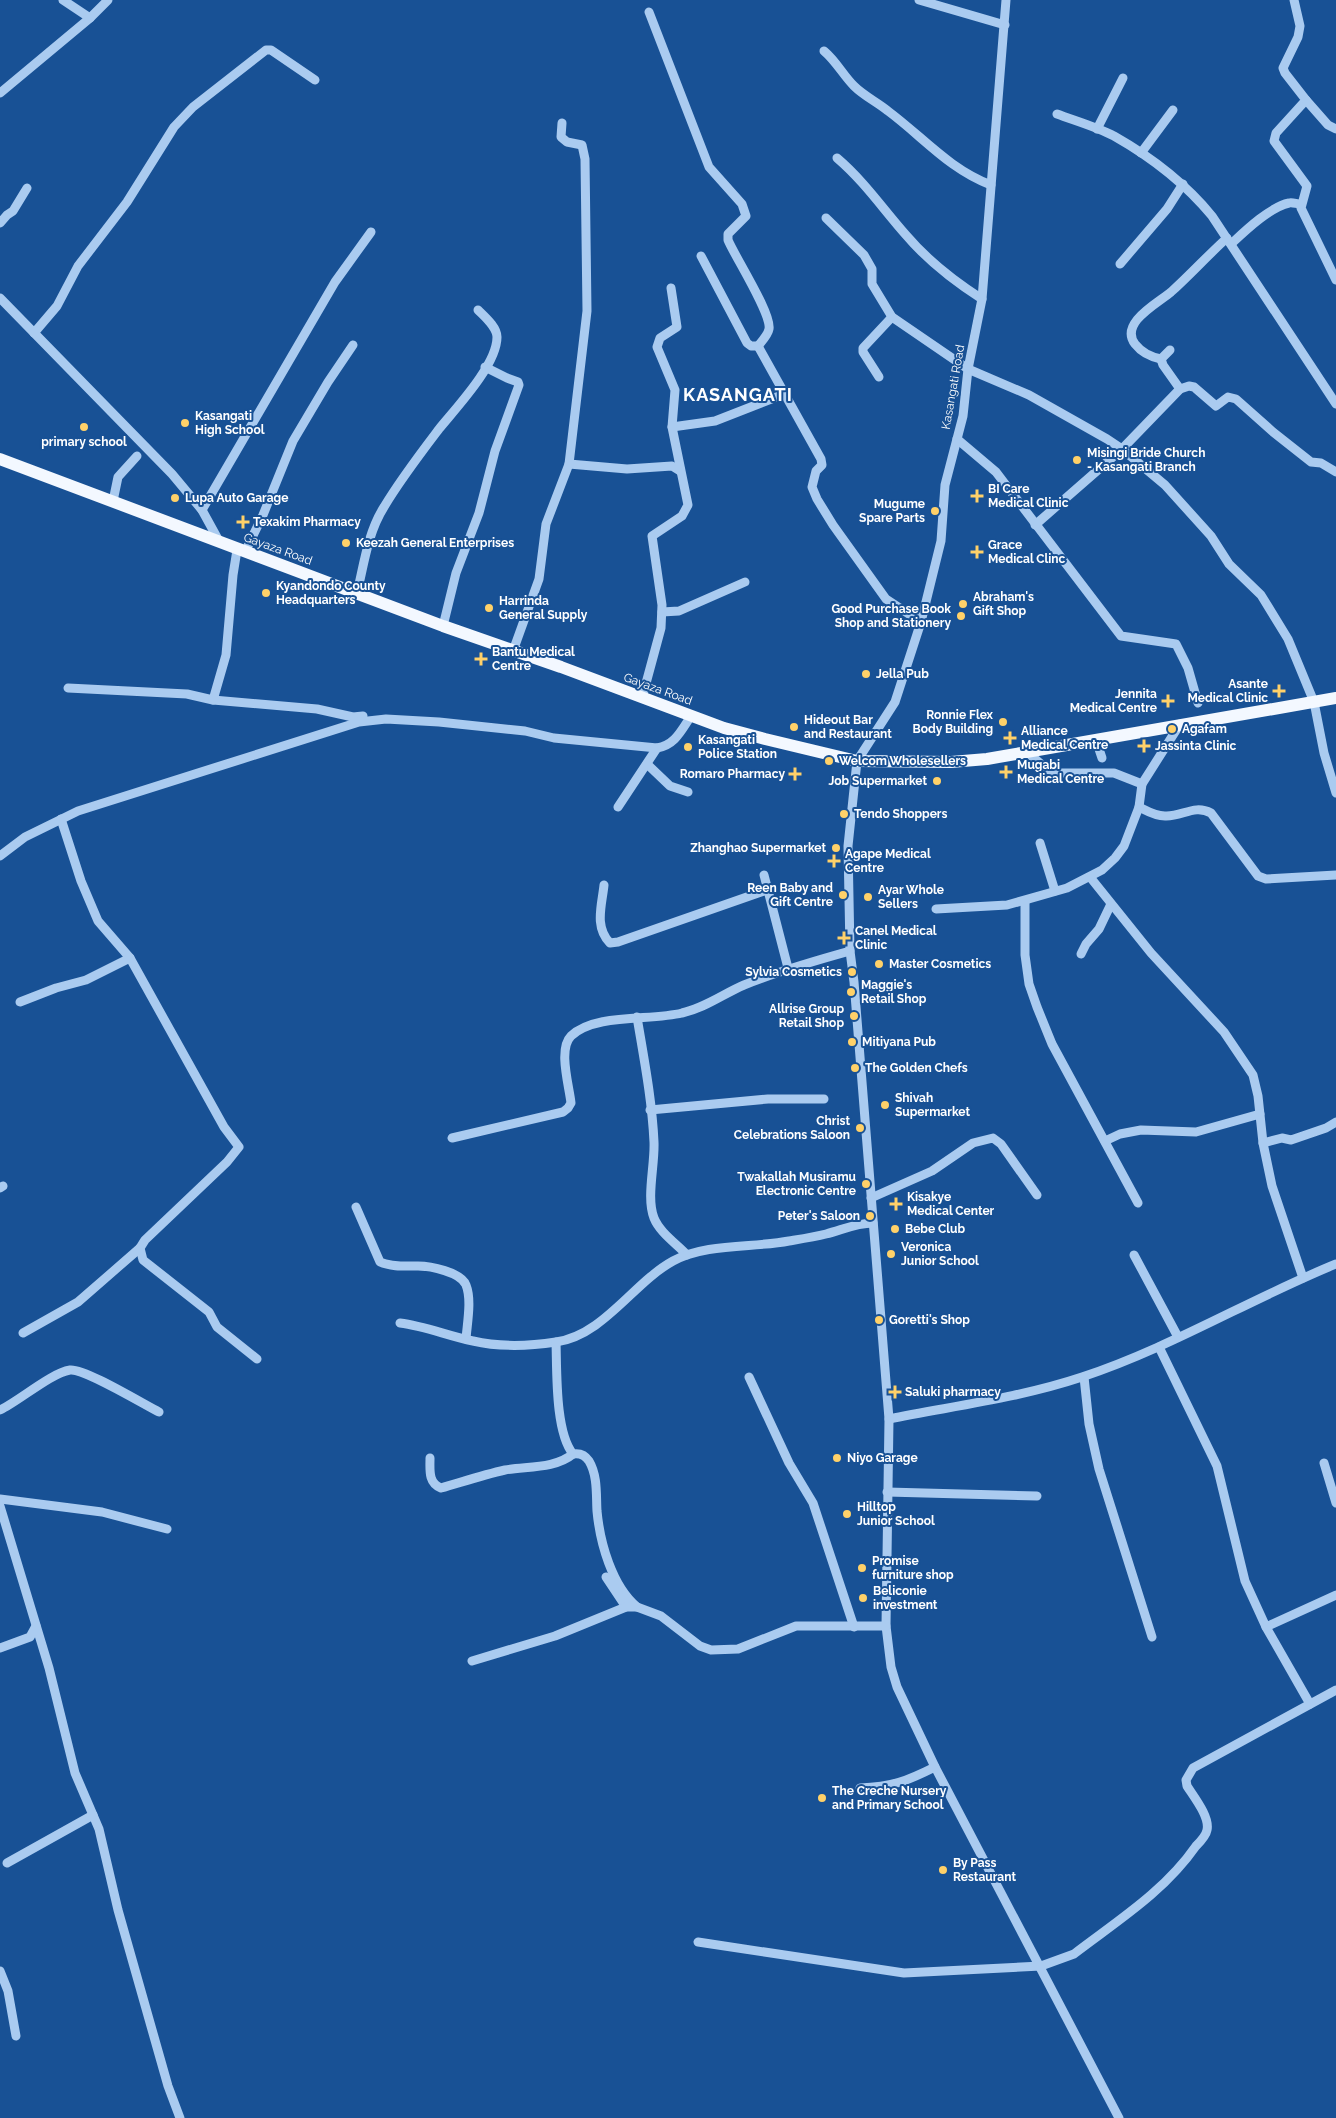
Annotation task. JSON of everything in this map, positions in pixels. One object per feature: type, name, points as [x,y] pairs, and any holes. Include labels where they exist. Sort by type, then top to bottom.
[{"type":"main road","name":"Gayaza Road","points":[[0,458],[241,551],[690,716],[765,739],[857,760],[951,762],[987,760],[1180,724],[1336,698]]},
{"type":"street","points":[[63,0],[90,18]]},
{"type":"street","points":[[0,93],[90,18],[108,0]]},
{"type":"street","points":[[919,0],[1005,25]]},
{"type":"street","name":"Kasangati Road","points":[[857,760],[895,702],[921,622],[941,541],[945,485],[963,416],[968,369],[982,299],[1006,0]]},
{"type":"street","points":[[1294,0],[1300,26],[1298,37],[1283,68],[1306,100],[1328,125],[1336,129]]},
{"type":"street","points":[[649,12],[709,168],[742,204],[746,211],[746,216],[728,234],[728,240],[749,278],[769,323],[768,332],[758,346]]},
{"type":"street","points":[[34,333],[57,306],[78,266],[127,202],[174,127],[193,107],[266,50],[271,50],[315,80]]},
{"type":"street","points":[[824,50],[835,60],[853,85],[861,92],[888,110],[962,171],[991,185]]},
{"type":"street","points":[[1097,129],[1123,78]]},
{"type":"street","points":[[1306,100],[1274,137],[1276,146],[1307,186],[1300,204],[1302,212],[1336,280]]},
{"type":"street","points":[[1141,153],[1173,110]]},
{"type":"street","points":[[1057,114],[1113,136],[1141,153],[1183,184],[1212,216],[1336,404]]},
{"type":"street","points":[[513,651],[539,579],[546,524],[569,464],[587,311],[587,175],[582,145],[563,140],[561,137],[562,123]]},
{"type":"street","points":[[837,158],[855,174],[906,236],[952,280],[982,299]]},
{"type":"street","points":[[1120,264],[1167,209],[1183,184]]},
{"type":"street","points":[[0,223],[13,211],[27,188]]},
{"type":"street","points":[[1161,359],[1151,357],[1138,348],[1132,339],[1132,330],[1137,319],[1151,306],[1171,293],[1229,241],[1289,203],[1300,204]]},
{"type":"street","points":[[826,218],[864,254],[872,269],[872,284],[892,317],[968,369],[1030,395],[1064,413],[1122,449],[1166,485],[1211,536],[1229,564],[1261,595],[1288,639],[1314,702],[1324,753],[1336,793]]},
{"type":"street","points":[[202,510],[335,282],[371,232]]},
{"type":"street","points":[[701,256],[747,343],[751,346],[758,346]]},
{"type":"street","points":[[642,698],[661,628],[662,612],[652,536],[682,516],[688,505],[672,428],[675,390],[658,347],[660,338],[677,326],[670,288]]},
{"type":"street","points":[[0,298],[139,439],[202,510],[219,541]]},
{"type":"street","points":[[356,593],[373,528],[384,507],[492,356],[497,336],[494,327],[478,310]]},
{"type":"street","points":[[879,377],[863,352],[863,348],[892,317]]},
{"type":"street","points":[[213,700],[226,655],[233,575],[241,551],[263,515],[293,441],[328,382],[353,345]]},
{"type":"street","points":[[758,346],[821,459],[822,465],[816,471],[812,487],[817,499],[833,525],[886,599],[921,622]]},
{"type":"street","points":[[1161,359],[1170,350]]},
{"type":"street","points":[[1161,359],[1163,365],[1180,389]]},
{"type":"street","points":[[443,626],[456,573],[479,513],[495,451],[519,385],[518,382],[485,367]]},
{"type":"street","points":[[1035,525],[1122,449],[1180,389],[1189,386],[1194,387],[1216,406],[1228,397],[1236,399],[1311,462],[1321,463],[1336,472]]},
{"type":"street","points":[[672,428],[715,421],[784,394]]},
{"type":"street","points":[[957,438],[996,472],[1121,636],[1176,644],[1188,668],[1198,703]]},
{"type":"street","points":[[113,502],[118,477],[137,456]]},
{"type":"street","points":[[569,464],[627,469],[672,466],[680,471]]},
{"type":"street","points":[[662,612],[679,611],[688,608],[745,582]]},
{"type":"street","points":[[68,688],[187,694],[213,700],[316,709],[353,717],[370,715],[386,719],[490,727],[525,731],[554,738],[656,748],[669,744],[676,739],[690,716]]},
{"type":"street","points":[[0,856],[25,837],[78,811],[344,726],[386,719]]},
{"type":"street","points":[[936,909],[1007,906],[1025,901],[1090,877],[1116,858],[1124,846],[1139,807],[1142,784],[1180,724]]},
{"type":"street","points":[[618,807],[656,748]]},
{"type":"street","points":[[1099,749],[1102,758]]},
{"type":"street","points":[[1028,753],[1047,769],[1057,773],[1114,773],[1142,784]]},
{"type":"street","points":[[857,760],[848,846],[850,952],[889,1419],[886,1626],[891,1667],[897,1686],[936,1767],[1119,2118]]},
{"type":"street","points":[[647,764],[670,786],[688,792]]},
{"type":"street","points":[[1139,807],[1163,816],[1180,814],[1195,809],[1203,809],[1211,813],[1258,876],[1266,879],[1336,875]]},
{"type":"street","points":[[23,1332],[78,1302],[140,1248],[145,1240],[227,1162],[239,1147],[224,1127],[130,958],[98,921],[81,882],[61,819]]},
{"type":"street","points":[[1040,843],[1055,891]]},
{"type":"street","points":[[764,875],[788,968]]},
{"type":"street","points":[[1090,877],[1151,953],[1224,1032],[1253,1075],[1258,1096],[1263,1143],[1272,1186],[1303,1278]]},
{"type":"street","points":[[604,885],[599,920],[605,938],[610,943],[618,942],[767,890]]},
{"type":"street","points":[[1025,901],[1025,955],[1029,984],[1036,1007],[1052,1044],[1138,1203]]},
{"type":"street","points":[[1081,954],[1086,944],[1099,929],[1111,904]]},
{"type":"street","points":[[452,1138],[563,1112],[568,1108],[571,1103],[564,1054],[565,1046],[571,1036],[589,1026],[637,1018],[681,1014],[702,1007],[742,986],[788,968],[850,952]]},
{"type":"street","points":[[20,1002],[56,988],[86,980],[130,958]]},
{"type":"street","points":[[637,1018],[650,1095],[654,1142],[652,1211],[659,1227],[687,1255]]},
{"type":"street","points":[[650,1110],[768,1099],[824,1099]]},
{"type":"street","points":[[1104,1141],[1120,1134],[1141,1130],[1196,1132],[1260,1114]]},
{"type":"street","points":[[1263,1143],[1282,1138],[1291,1140],[1326,1128],[1336,1122]]},
{"type":"street","points":[[871,1198],[932,1171],[973,1143],[993,1138],[1001,1144],[1037,1195]]},
{"type":"street","points":[[356,1207],[380,1262],[398,1266],[434,1267],[463,1281],[466,1286],[468,1304],[466,1340]]},
{"type":"street","points":[[400,1322],[466,1340],[490,1344],[556,1342],[571,1338],[596,1324],[653,1275],[668,1264],[687,1255],[786,1242],[826,1234],[859,1223],[873,1223]]},
{"type":"street","points":[[140,1248],[143,1260],[209,1312],[216,1327],[257,1359]]},
{"type":"street","points":[[1134,1255],[1178,1337]]},
{"type":"street","points":[[889,1419],[1017,1396],[1084,1377],[1159,1347],[1336,1264]]},
{"type":"street","points":[[556,1342],[558,1395],[565,1438],[572,1454]]},
{"type":"street","points":[[1159,1347],[1218,1466],[1242,1573],[1266,1627],[1310,1704]]},
{"type":"street","points":[[0,1410],[60,1374],[71,1370],[92,1377],[159,1412]]},
{"type":"street","points":[[749,1377],[789,1464],[813,1503],[854,1627]]},
{"type":"street","points":[[1084,1377],[1089,1424],[1099,1469],[1152,1637]]},
{"type":"street","points":[[430,1458],[431,1480],[434,1485],[441,1488],[506,1470],[552,1464],[568,1458],[572,1454],[585,1457],[589,1462],[597,1495],[597,1511],[602,1538],[614,1574],[629,1600],[637,1607]]},
{"type":"street","points":[[1324,1463],[1336,1503]]},
{"type":"street","points":[[887,1492],[1037,1496]]},
{"type":"street","points":[[0,1499],[102,1512],[167,1529]]},
{"type":"street","points":[[0,1506],[36,1626],[75,1773],[99,1829],[118,1910],[168,2086],[180,2118]]},
{"type":"street","points":[[606,1577],[626,1607]]},
{"type":"street","points":[[1266,1627],[1336,1595]]},
{"type":"street","points":[[472,1661],[555,1636],[626,1607],[637,1607],[661,1616],[700,1646],[711,1650],[738,1649],[796,1626],[886,1626]]},
{"type":"street","points":[[0,1648],[30,1638],[36,1626]]},
{"type":"street","points":[[698,1942],[904,1973],[1041,1966],[1074,1954],[1163,1886],[1186,1862],[1207,1830],[1205,1817],[1187,1786],[1186,1780],[1193,1768],[1336,1690]]},
{"type":"street","points":[[860,1788],[881,1788],[903,1783],[936,1767]]},
{"type":"street","points":[[7,1863],[93,1814]]},
{"type":"street","points":[[0,1971],[8,1991],[16,2036]]},
{"type":"place","name":"Kasangati High School","points":[[185,423]]},
{"type":"place","name":"primary school","points":[[84,427]]},
{"type":"place","name":"Misingi Bride Church - Kasangati Branch","points":[[1077,460]]},
{"type":"place","name":"BI Care Medical Clinic","points":[[977,496]]},
{"type":"place","name":"Lupa Auto Garage","points":[[175,498]]},
{"type":"place","name":"Mugume Spare Parts","points":[[935,511]]},
{"type":"place","name":"Texakim Pharmacy","points":[[243,522]]},
{"type":"place","name":"Keezah General Enterprises","points":[[346,543]]},
{"type":"place","name":"Grace Medical Clinc","points":[[977,552]]},
{"type":"place","name":"Kyandondo County Headquarters","points":[[266,593]]},
{"type":"place","name":"Abraham's Gift Shop","points":[[963,604]]},
{"type":"place","name":"Harrinda General Supply","points":[[489,608]]},
{"type":"place","name":"Good Purchase Book Shop and Stationery","points":[[961,616]]},
{"type":"place","name":"Bantu Medical Centre","points":[[481,659]]},
{"type":"place","name":"Jella Pub","points":[[866,674]]},
{"type":"place","name":"Asante Medical Clinic","points":[[1279,691]]},
{"type":"place","name":"Jennita Medical Centre","points":[[1168,701]]},
{"type":"place","name":"Ronnie Flex Body Building","points":[[1003,722]]},
{"type":"place","name":"Hideout Bar and Restaurant","points":[[794,727]]},
{"type":"place","name":"Agafam","points":[[1172,729]]},
{"type":"place","name":"Alliance Medical Centre","points":[[1010,738]]},
{"type":"place","name":"Jassinta Clinic","points":[[1144,746]]},
{"type":"place","name":"Kasangati Police Station","points":[[688,747]]},
{"type":"place","name":"Welcom Wholesellers","points":[[829,761]]},
{"type":"place","name":"Mugabi Medical Centre","points":[[1006,772]]},
{"type":"place","name":"Romaro Pharmacy","points":[[795,774]]},
{"type":"place","name":"Job Supermarket","points":[[937,781]]},
{"type":"place","name":"Tendo Shoppers","points":[[844,814]]},
{"type":"place","name":"Zhanghao Supermarket","points":[[836,848]]},
{"type":"place","name":"Agape Medical Centre","points":[[834,861]]},
{"type":"place","name":"Reen Baby and Gift Centre","points":[[843,895]]},
{"type":"place","name":"Ayar Whole Sellers","points":[[868,897]]},
{"type":"place","name":"Canel Medical Clinic","points":[[844,938]]},
{"type":"place","name":"Master Cosmetics","points":[[879,964]]},
{"type":"place","name":"Sylvia Cosmetics","points":[[852,972]]},
{"type":"place","name":"Maggie's Retail Shop","points":[[851,992]]},
{"type":"place","name":"Allrise Group Retail Shop","points":[[854,1016]]},
{"type":"place","name":"Mitiyana Pub","points":[[852,1042]]},
{"type":"place","name":"The Golden Chefs","points":[[855,1068]]},
{"type":"place","name":"Shivah Supermarket","points":[[885,1105]]},
{"type":"place","name":"Christ Celebrations Saloon","points":[[860,1128]]},
{"type":"place","name":"Twakallah Musiramu Electronic Centre","points":[[866,1184]]},
{"type":"place","name":"Kisakye Medical Center","points":[[896,1204]]},
{"type":"place","name":"Peter's Saloon","points":[[870,1216]]},
{"type":"place","name":"Bebe Club","points":[[895,1229]]},
{"type":"place","name":"Veronica Junior School","points":[[891,1254]]},
{"type":"place","name":"Goretti's Shop","points":[[879,1320]]},
{"type":"place","name":"Saluki pharmacy","points":[[895,1392]]},
{"type":"place","name":"Niyo Garage","points":[[837,1458]]},
{"type":"place","name":"Hilltop Junior School","points":[[847,1514]]},
{"type":"place","name":"Promise furniture shop","points":[[862,1568]]},
{"type":"place","name":"Beliconie investment","points":[[863,1598]]},
{"type":"place","name":"The Creche Nursery and Primary School","points":[[822,1798]]},
{"type":"place","name":"By Pass Restaurant","points":[[943,1870]]},
{"type":"district","name":"KASANGATI","points":[[738,394]]}]
